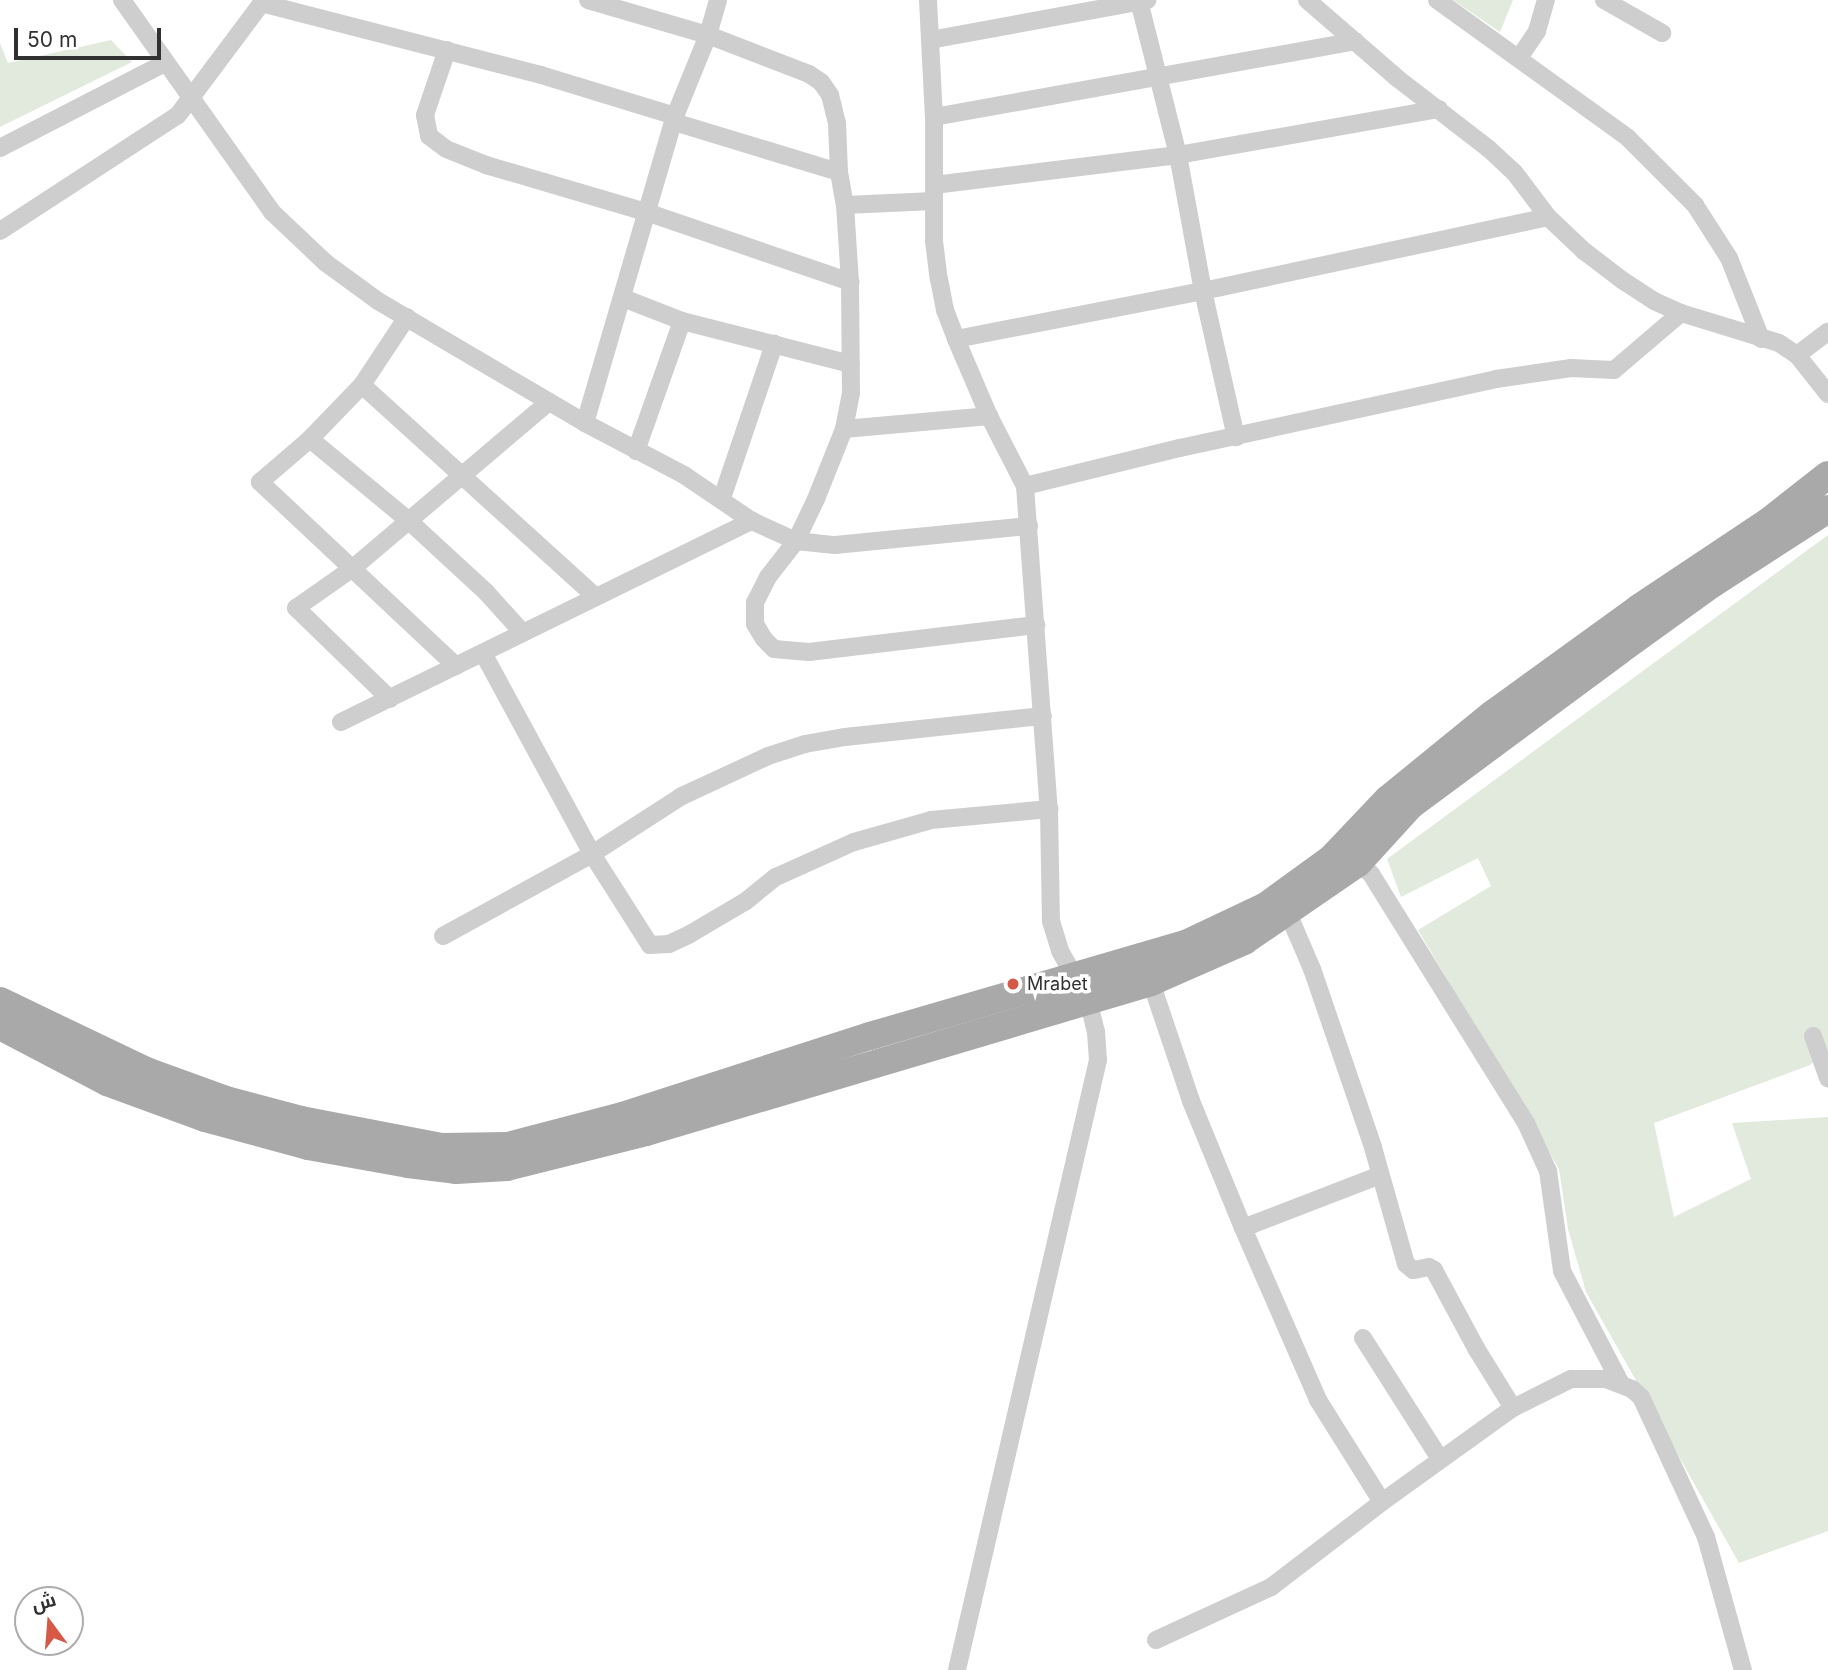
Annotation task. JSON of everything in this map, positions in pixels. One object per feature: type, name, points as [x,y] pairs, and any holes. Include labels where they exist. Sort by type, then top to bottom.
[{"type":"main road","points":[[0,1026],[107,1082],[205,1118],[308,1146],[408,1164],[474,1170],[507,1167],[646,1132],[1081,988],[1188,943],[1265,906],[1332,858],[1388,799],[1494,713],[1639,608],[1768,522],[1828,475]]},
{"type":"main road","points":[[0,1002],[146,1071],[226,1100],[301,1120],[458,1148],[508,1146],[622,1116],[870,1036],[1081,988],[1151,982],[1244,941],[1289,914],[1359,863],[1392,823],[1421,797],[1712,583],[1828,509]]},
{"type":"street","points":[[588,0],[708,35],[809,74],[821,82],[830,95],[837,124],[839,172],[845,205],[850,282],[851,394],[844,429],[796,541],[768,577],[755,603],[755,624],[764,639],[774,649],[836,651],[1036,625]]},
{"type":"street","points":[[585,423],[649,213],[674,119],[708,35],[718,0]]},
{"type":"street","points":[[928,0],[934,241],[939,279],[945,310],[956,339],[989,416],[1025,486],[1049,809],[1051,921],[1060,951],[1081,988],[1096,1032],[1098,1060],[957,1670]]},
{"type":"street","points":[[1308,0],[1514,172],[1548,217],[1584,251],[1622,280],[1654,301],[1681,313],[1779,343],[1797,355],[1828,394]]},
{"type":"street","points":[[1437,0],[1628,138],[1695,205],[1729,258],[1761,339]]},
{"type":"street","points":[[1519,58],[1538,31],[1546,0]]},
{"type":"street","points":[[1604,0],[1662,33]]},
{"type":"street","points":[[0,231],[178,116],[262,1],[447,50],[839,172]]},
{"type":"street","points":[[930,40],[1143,1],[1178,155],[1203,291],[1236,437]]},
{"type":"street","points":[[129,3],[191,101],[272,212],[301,241],[378,301],[585,423],[722,498],[751,520],[796,541],[835,545],[1029,526]]},
{"type":"street","points":[[933,117],[1355,41]]},
{"type":"street","points":[[447,50],[425,115],[429,136],[435,142],[486,165],[649,213],[850,282]]},
{"type":"street","points":[[0,148],[165,63]]},
{"type":"street","points":[[845,205],[1178,155],[1439,109]]},
{"type":"street","points":[[956,339],[1203,291],[1548,217]]},
{"type":"street","points":[[623,298],[681,321],[851,364]]},
{"type":"street","points":[[1025,486],[1496,379],[1571,368],[1614,370],[1681,313]]},
{"type":"street","points":[[407,317],[362,384],[310,439],[260,482],[456,666]]},
{"type":"street","points":[[636,451],[681,321]]},
{"type":"street","points":[[1797,355],[1828,332]]},
{"type":"street","points":[[722,498],[774,344]]},
{"type":"street","points":[[362,384],[595,596]]},
{"type":"street","points":[[390,699],[296,608],[353,568],[549,402]]},
{"type":"street","points":[[844,429],[989,416]]},
{"type":"street","points":[[310,439],[409,521],[486,592],[523,633]]},
{"type":"street","points":[[341,722],[751,520]]},
{"type":"street","points":[[484,653],[592,854],[643,939],[650,945],[660,946],[723,916],[776,877],[853,842],[931,820],[1049,809]]},
{"type":"street","points":[[443,936],[592,854],[682,796],[768,756],[805,744],[845,737],[1043,716]]},
{"type":"street","points":[[1359,863],[1371,874],[1526,1123],[1548,1171],[1562,1270],[1621,1384]]},
{"type":"street","points":[[1289,914],[1312,969],[1380,1175],[1406,1264],[1413,1270],[1429,1266],[1434,1270],[1476,1348],[1513,1408]]},
{"type":"street","points":[[1151,982],[1191,1101],[1318,1400],[1382,1502]]},
{"type":"street","points":[[1814,1036],[1828,1078]]},
{"type":"street","points":[[1243,1228],[1380,1175]]},
{"type":"street","points":[[1363,1338],[1440,1460]]},
{"type":"street","points":[[1157,1640],[1271,1587],[1382,1502],[1513,1408],[1571,1379],[1606,1379],[1632,1389],[1647,1406],[1673,1471],[1699,1521],[1724,1594],[1743,1670]]},
{"type":"shaded area","points":[[1453,0],[1513,0],[1500,32]]},
{"type":"shaded area","points":[[111,40],[132,62],[0,127],[0,43],[8,63]]},
{"type":"shaded area","points":[[1828,535],[1828,1050],[1810,1065],[1654,1123],[1674,1217],[1751,1179],[1732,1123],[1828,1117],[1828,1531],[1739,1563],[1586,1292],[1568,1229],[1559,1169],[1418,930],[1491,886],[1478,858],[1401,897],[1387,859]]},
{"type":"place","name":"Mrabet","points":[[1013,984]]}]
